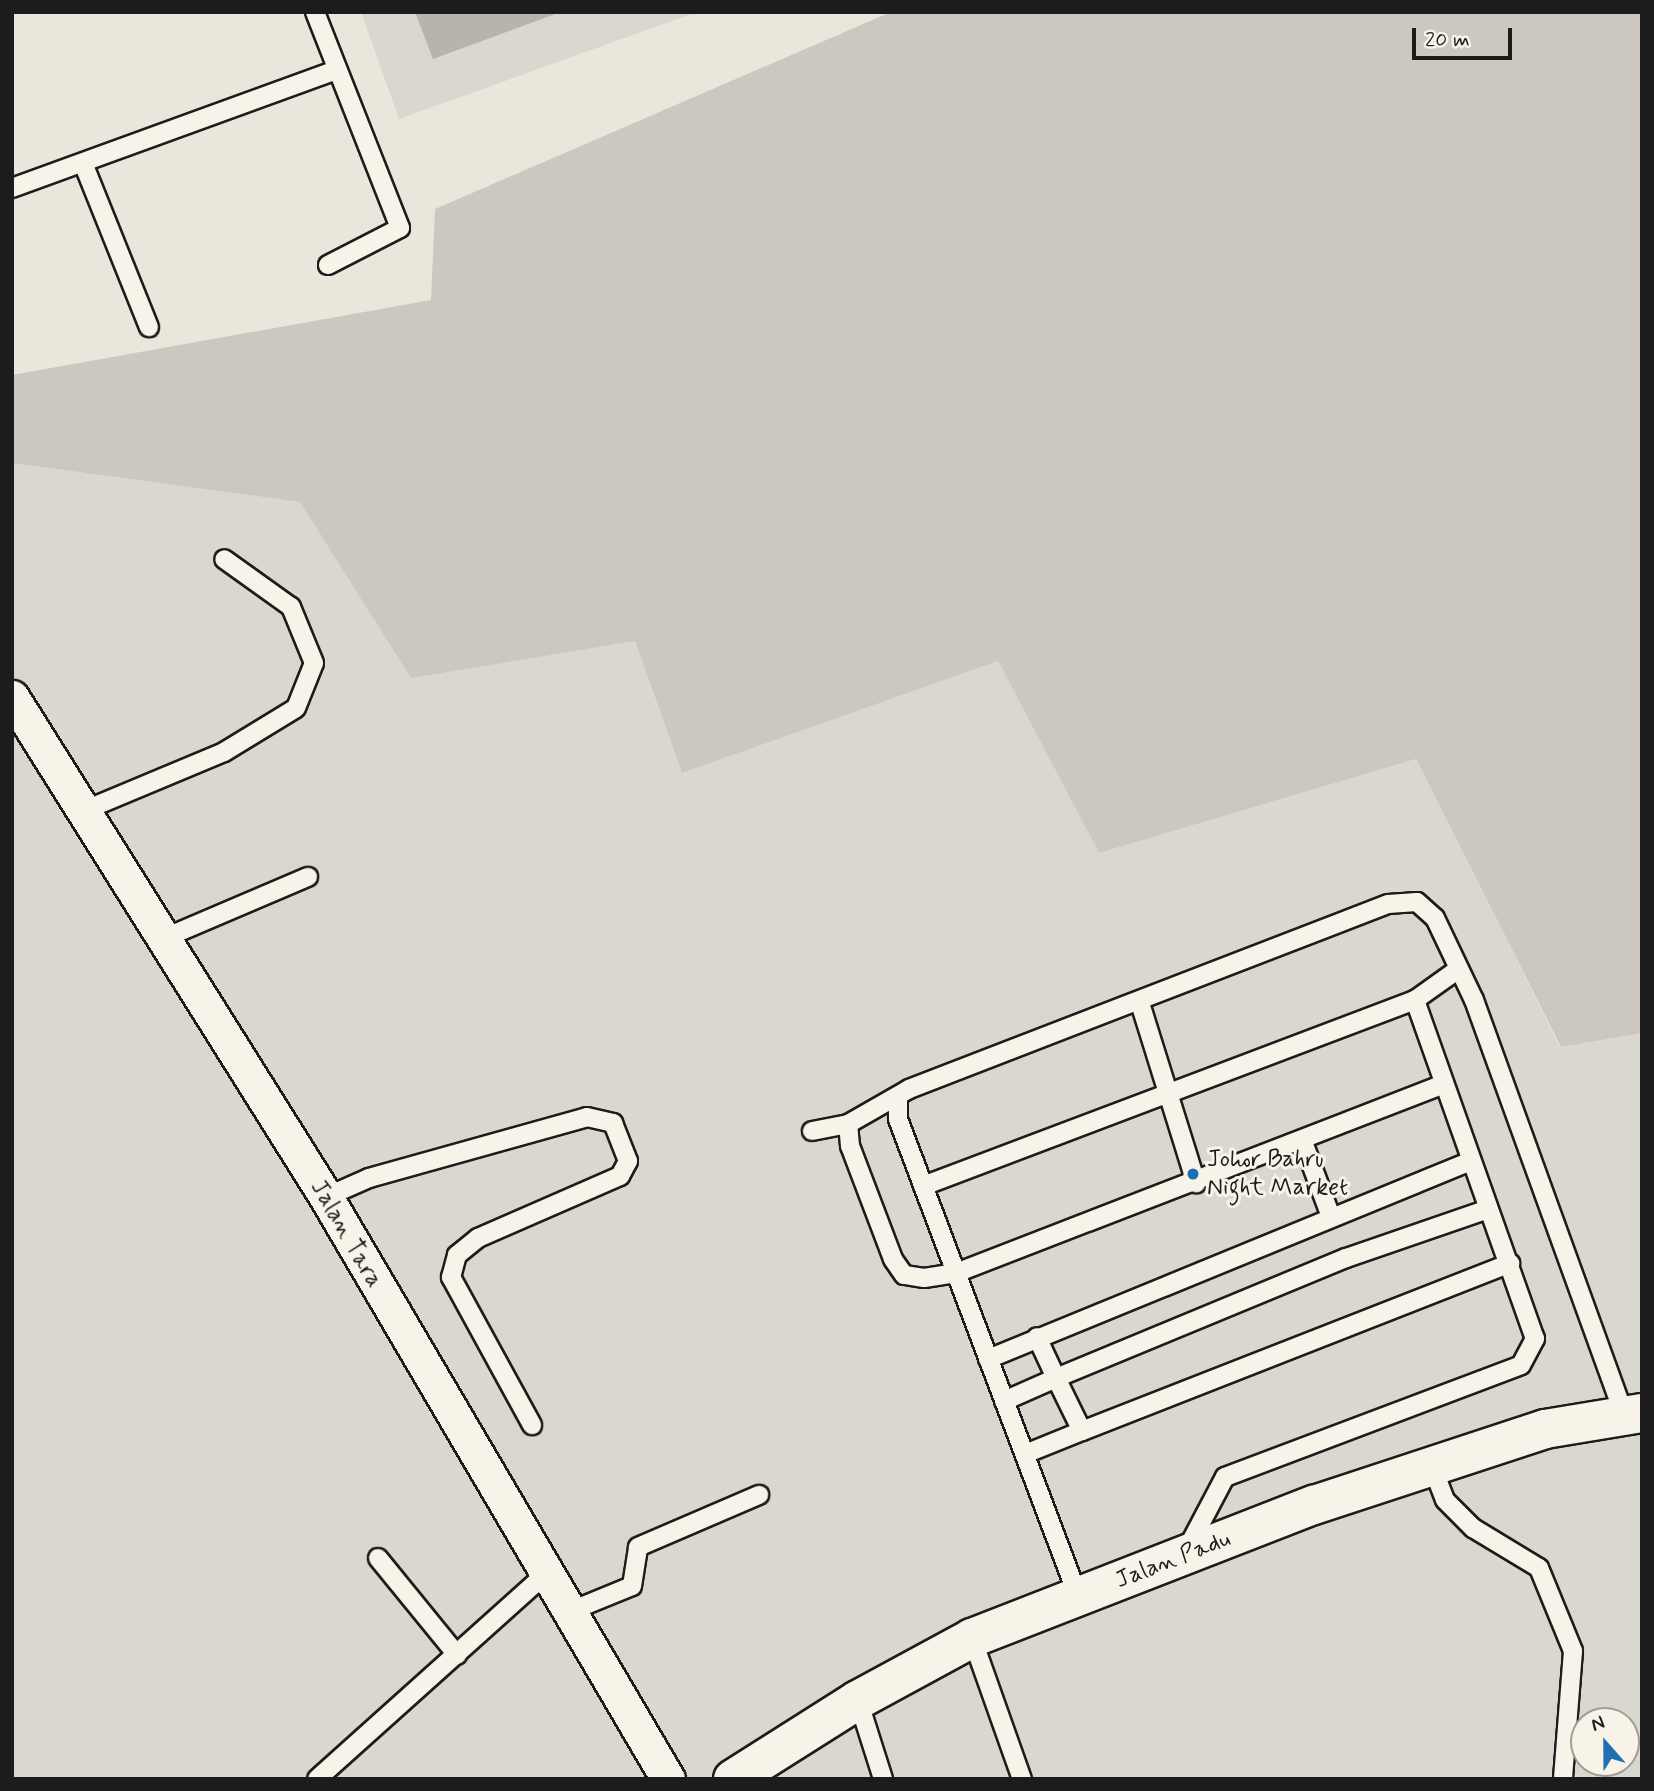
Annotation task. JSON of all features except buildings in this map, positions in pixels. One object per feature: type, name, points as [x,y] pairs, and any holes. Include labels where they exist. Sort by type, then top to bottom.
[{"type":"street","name":"Jalan Tara","points":[[12,698],[160,940],[326,1197],[543,1576],[668,1779]]},
{"type":"street","name":"Jalan Padu","points":[[733,1779],[858,1699],[972,1638],[1184,1556],[1432,1466],[1632,1412]]},
{"type":"lane","points":[[315,12],[400,228],[328,265]]},
{"type":"lane","points":[[12,188],[336,70]]},
{"type":"lane","points":[[83,163],[149,327]]},
{"type":"lane","points":[[83,811],[224,752],[296,708],[314,663],[290,607],[224,559]]},
{"type":"lane","points":[[160,940],[309,877]]},
{"type":"lane","points":[[812,1131],[848,1124],[898,1100],[909,1089],[1140,1003],[1388,904],[1417,902],[1435,918],[1457,970],[1632,1412]]},
{"type":"lane","points":[[923,1186],[1415,1000],[1457,970]]},
{"type":"lane","points":[[1184,1556],[1225,1477],[1521,1365],[1535,1339],[1415,1000]]},
{"type":"lane","points":[[1140,1003],[1166,1094],[1196,1183]]},
{"type":"lane","points":[[848,1124],[850,1146],[893,1259],[904,1275],[956,1273],[1303,1142],[1444,1084]]},
{"type":"lane","points":[[898,1100],[898,1119],[1078,1596]]},
{"type":"lane","points":[[326,1197],[369,1178],[587,1117],[613,1123],[628,1161],[620,1176],[478,1238],[457,1255],[451,1277],[532,1425]]},
{"type":"lane","points":[[1303,1142],[1331,1217]]},
{"type":"lane","points":[[988,1359],[1471,1161]]},
{"type":"lane","points":[[1004,1401],[1346,1258],[1488,1209]]},
{"type":"lane","points":[[1025,1454],[1510,1263]]},
{"type":"lane","points":[[1037,1337],[1082,1430]]},
{"type":"lane","points":[[1432,1466],[1445,1500],[1473,1528],[1539,1568],[1573,1651],[1563,1779]]},
{"type":"lane","points":[[566,1612],[632,1586],[638,1547],[759,1495]]},
{"type":"lane","points":[[378,1558],[457,1655]]},
{"type":"lane","points":[[317,1779],[543,1576]]},
{"type":"lane","points":[[972,1638],[1022,1779]]},
{"type":"lane","points":[[858,1699],[883,1779]]},
{"type":"shaded area","points":[[361,12],[697,12],[399,119]]},
{"type":"shaded area","points":[[891,12],[1642,12],[1642,1033],[1561,1047],[1416,759],[1099,853],[998,661],[682,773],[635,641],[411,678],[300,502],[12,463],[12,375],[431,300],[435,209]]},
{"type":"shaded area","points":[[12,463],[300,502],[411,677],[635,641],[682,773],[998,661],[1099,853],[1416,759],[1560,1047],[1642,1033],[1642,1779],[12,1779]]},
{"type":"place","name":"Johor Bahru Night Market","points":[[1193,1174]]}]
